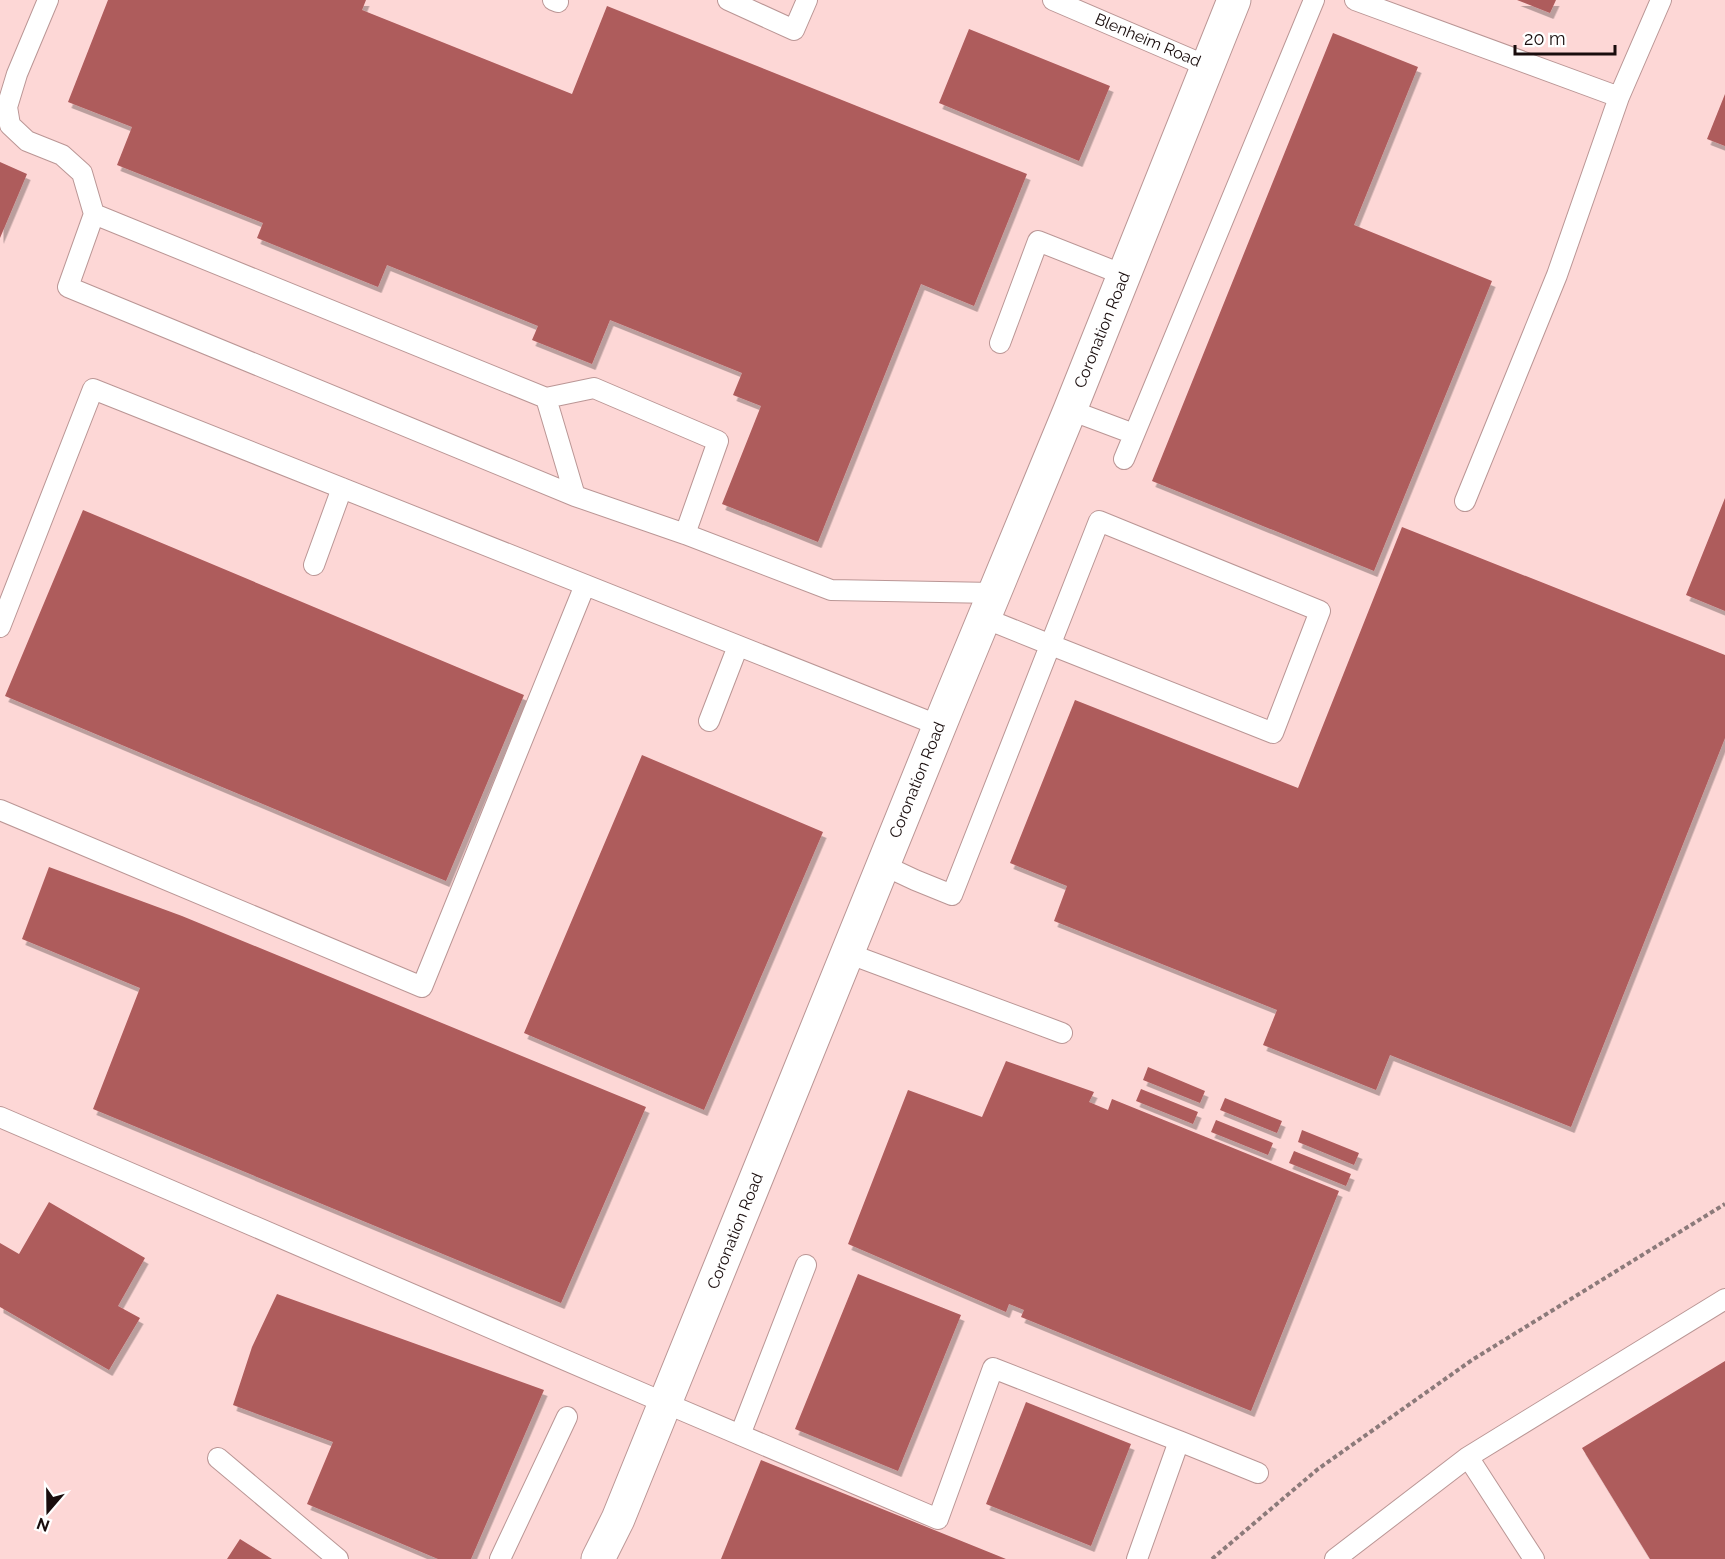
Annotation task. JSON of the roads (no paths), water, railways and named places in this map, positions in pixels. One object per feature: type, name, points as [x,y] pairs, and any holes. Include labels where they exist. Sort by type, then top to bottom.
[{"type":"street","name":"Coronation Road","points":[[598,1559],[618,1519],[665,1404],[939,726],[1070,410],[1234,0]]},
{"type":"lane","points":[[48,0],[17,74],[7,106],[10,124],[27,141],[62,155],[82,173],[94,214],[68,287],[575,496],[685,534],[831,591],[989,605],[1051,645],[1273,733],[1320,611],[1100,521],[1051,645],[952,895],[883,865]]},
{"type":"lane","points":[[728,0],[794,30],[807,0]]},
{"type":"lane","name":"Blenheim Road","points":[[1053,0],[1209,66]]},
{"type":"lane","points":[[1124,459],[1314,0]]},
{"type":"lane","points":[[1355,0],[1619,97]]},
{"type":"lane","points":[[1465,501],[1557,275],[1619,97],[1661,0]]},
{"type":"lane","points":[[94,214],[546,398],[594,388],[718,441],[685,534]]},
{"type":"lane","points":[[1000,343],[1038,241],[1124,275]]},
{"type":"lane","points":[[0,627],[93,389],[939,726]]},
{"type":"lane","points":[[546,398],[575,496]]},
{"type":"lane","points":[[1070,410],[1134,434]]},
{"type":"lane","points":[[314,565],[342,488]]},
{"type":"lane","points":[[0,810],[422,987],[585,585]]},
{"type":"lane","points":[[709,721],[738,646]]},
{"type":"lane","points":[[847,953],[1062,1033]]},
{"type":"lane","points":[[0,1117],[665,1404],[939,1518],[993,1368],[1258,1473]]},
{"type":"lane","points":[[740,1435],[806,1265]]},
{"type":"lane","points":[[1335,1559],[1468,1456],[1725,1299]]},
{"type":"lane","points":[[500,1559],[567,1417]]},
{"type":"lane","points":[[1137,1559],[1179,1441]]},
{"type":"lane","points":[[1468,1456],[1534,1559]]},
{"type":"lane","points":[[218,1458],[338,1559]]}]
